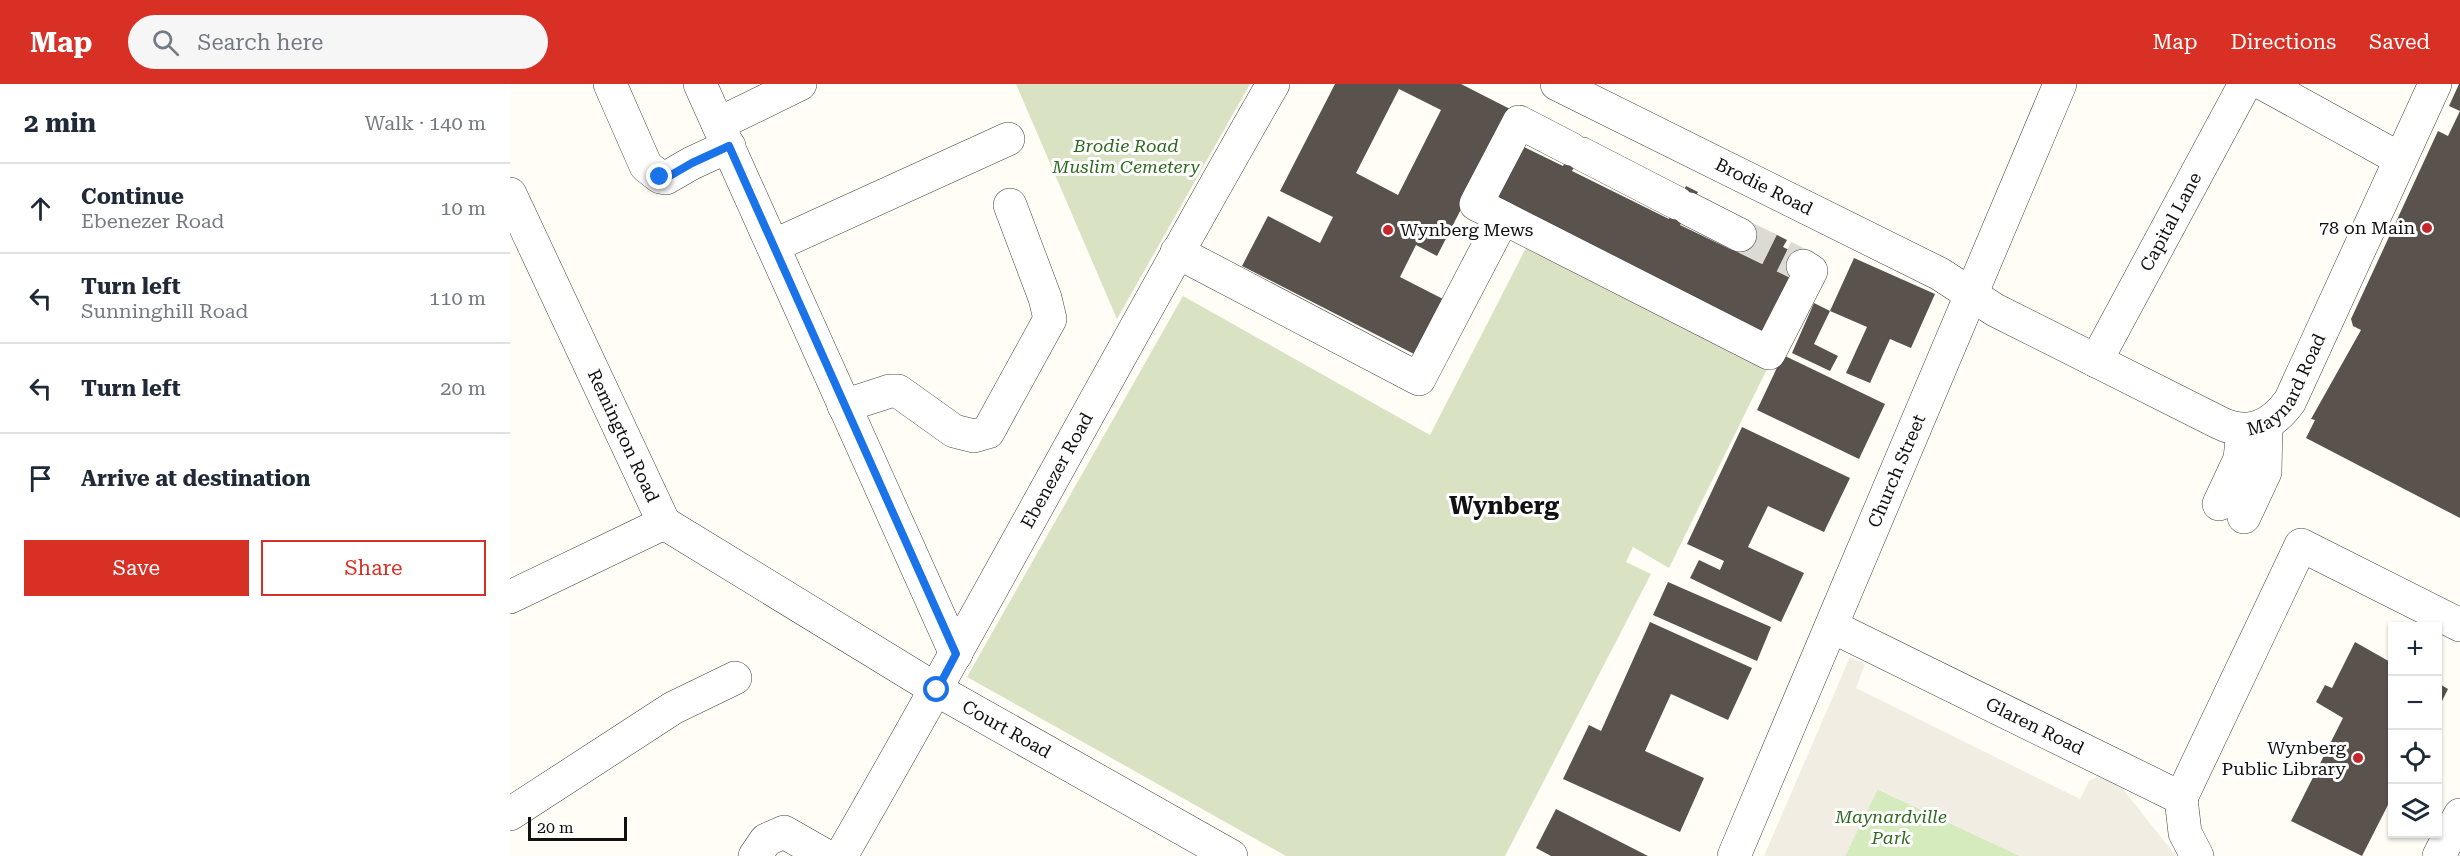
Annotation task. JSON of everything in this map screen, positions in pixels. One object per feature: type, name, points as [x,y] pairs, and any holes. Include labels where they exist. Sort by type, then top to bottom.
[{"type":"street","points":[[610,84],[646,166],[660,177],[666,178],[692,163],[724,135],[800,84]]},
{"type":"street","points":[[700,84],[956,654]]},
{"type":"street","name":"Ebenezer Road","points":[[841,856],[937,690],[1158,286],[1273,84]]},
{"type":"street","name":"Brodie Road","points":[[1557,84],[1940,274],[1970,292]]},
{"type":"street","name":"Church Street","points":[[1734,856],[1833,627],[1970,292],[2060,84]]},
{"type":"street","name":"Capital Lane","points":[[2097,361],[2245,84]]},
{"type":"street","points":[[2264,84],[2400,159]]},
{"type":"street","name":"Maynard Road","points":[[1970,292],[1995,310],[2220,423],[2254,427],[2280,415],[2290,401],[2435,84]]},
{"type":"street","points":[[1740,235],[1519,122],[1476,204],[1769,353],[1811,271],[1803,266]]},
{"type":"street","points":[[773,246],[1008,139]]},
{"type":"street","name":"Remington Road","points":[[510,194],[664,524],[510,597]]},
{"type":"street","points":[[844,406],[890,391],[898,391],[954,430],[974,436],[988,432],[1045,333],[1050,319],[1045,298],[1010,205]]},
{"type":"street","points":[[1177,252],[1419,379],[1503,218]]},
{"type":"street","points":[[2231,510],[2265,472],[2254,427]]},
{"type":"street","name":"Court Road","points":[[664,524],[937,690],[1231,856]]},
{"type":"street","points":[[2197,856],[2185,833],[2181,798],[2301,544],[2460,625]]},
{"type":"street","name":"Glaren Road","points":[[1833,627],[2181,798]]},
{"type":"street","points":[[510,814],[673,708],[735,678]]},
{"type":"street","points":[[2439,856],[2460,815]]},
{"type":"street","points":[[755,856],[766,840],[784,832],[826,856]]},
{"type":"green space","name":"Brodie Road Muslim Cemetery","points":[[1016,84],[1250,84],[1117,319]]},
{"type":"green space","points":[[1526,248],[1768,367],[1669,568],[1633,547],[1626,562],[1651,574],[1505,856],[1286,856],[967,677],[1183,296],[1430,435]]},
{"type":"green space","name":"Maynardville Park","points":[[1877,789],[2020,856],[1845,856]]},
{"type":"shaded area","points":[[1850,657],[1865,664],[1856,688],[2080,799],[2089,781],[2095,778],[2101,778],[2122,788],[2176,856],[2020,856],[1878,789],[1845,856],[1764,856]]},
{"type":"building","name":"Wynberg Mews","points":[[1335,84],[1461,84],[1512,110],[1437,256],[1416,245],[1400,277],[1443,299],[1414,354],[1242,266],[1268,216],[1320,243],[1333,217],[1280,191]],"holes":[[[1399,89],[1441,110],[1398,195],[1356,173]]]},
{"type":"building","points":[[2460,84],[2460,111],[2449,106]]},
{"type":"building","name":"78 on Main","points":[[2460,111],[2460,518],[2306,438],[2315,420],[2311,419],[2361,330],[2353,326],[2351,319],[2438,131],[2448,136]]},
{"type":"building","points":[[1578,136],[1588,141],[1572,171],[1669,219],[1686,186],[1698,192],[1680,225],[1732,250],[1743,228],[1769,241],[1773,233],[1787,240],[1783,247],[1807,259],[1766,339],[1492,198],[1520,145],[1563,166]]},
{"type":"building","points":[[1854,258],[1935,294],[1911,348],[1890,339],[1870,383],[1846,373],[1867,327],[1830,311]]},
{"type":"building","points":[[1814,303],[1830,311],[1814,344],[1838,356],[1830,371],[1792,353]]},
{"type":"building","points":[[1783,355],[1885,404],[1859,459],[1757,410]]},
{"type":"building","points":[[1742,427],[1850,478],[1824,532],[1768,506],[1748,547],[1804,573],[1781,622],[1690,578],[1699,560],[1720,570],[1724,561],[1687,544]]},
{"type":"building","points":[[1668,582],[1771,627],[1757,661],[1653,615]]},
{"type":"building","points":[[1650,622],[1752,668],[1728,720],[1671,694],[1645,751],[1704,778],[1680,832],[1563,779],[1589,725],[1601,731]]},
{"type":"building","name":"Wynberg Public Library","points":[[2355,642],[2388,661],[2388,805],[2362,856],[2291,821],[2343,718],[2316,702],[2325,685],[2332,688]]},
{"type":"building","points":[[2442,685],[2448,689],[2442,701]]},
{"type":"building","points":[[1556,809],[1648,856],[1551,856],[1536,848]]},
{"type":"tunnel","points":[[1740,235],[1803,266]]},
{"type":"place","name":"78 on Main","points":[[2427,228]]},
{"type":"place","name":"Wynberg Mews","points":[[1388,230]]},
{"type":"place","name":"Wynberg Public Library","points":[[2358,758]]},
{"type":"district","name":"Wynberg","points":[[1504,506]]},
{"type":"route","points":[[660,177],[666,178],[729,146],[956,654],[937,690]]}]
